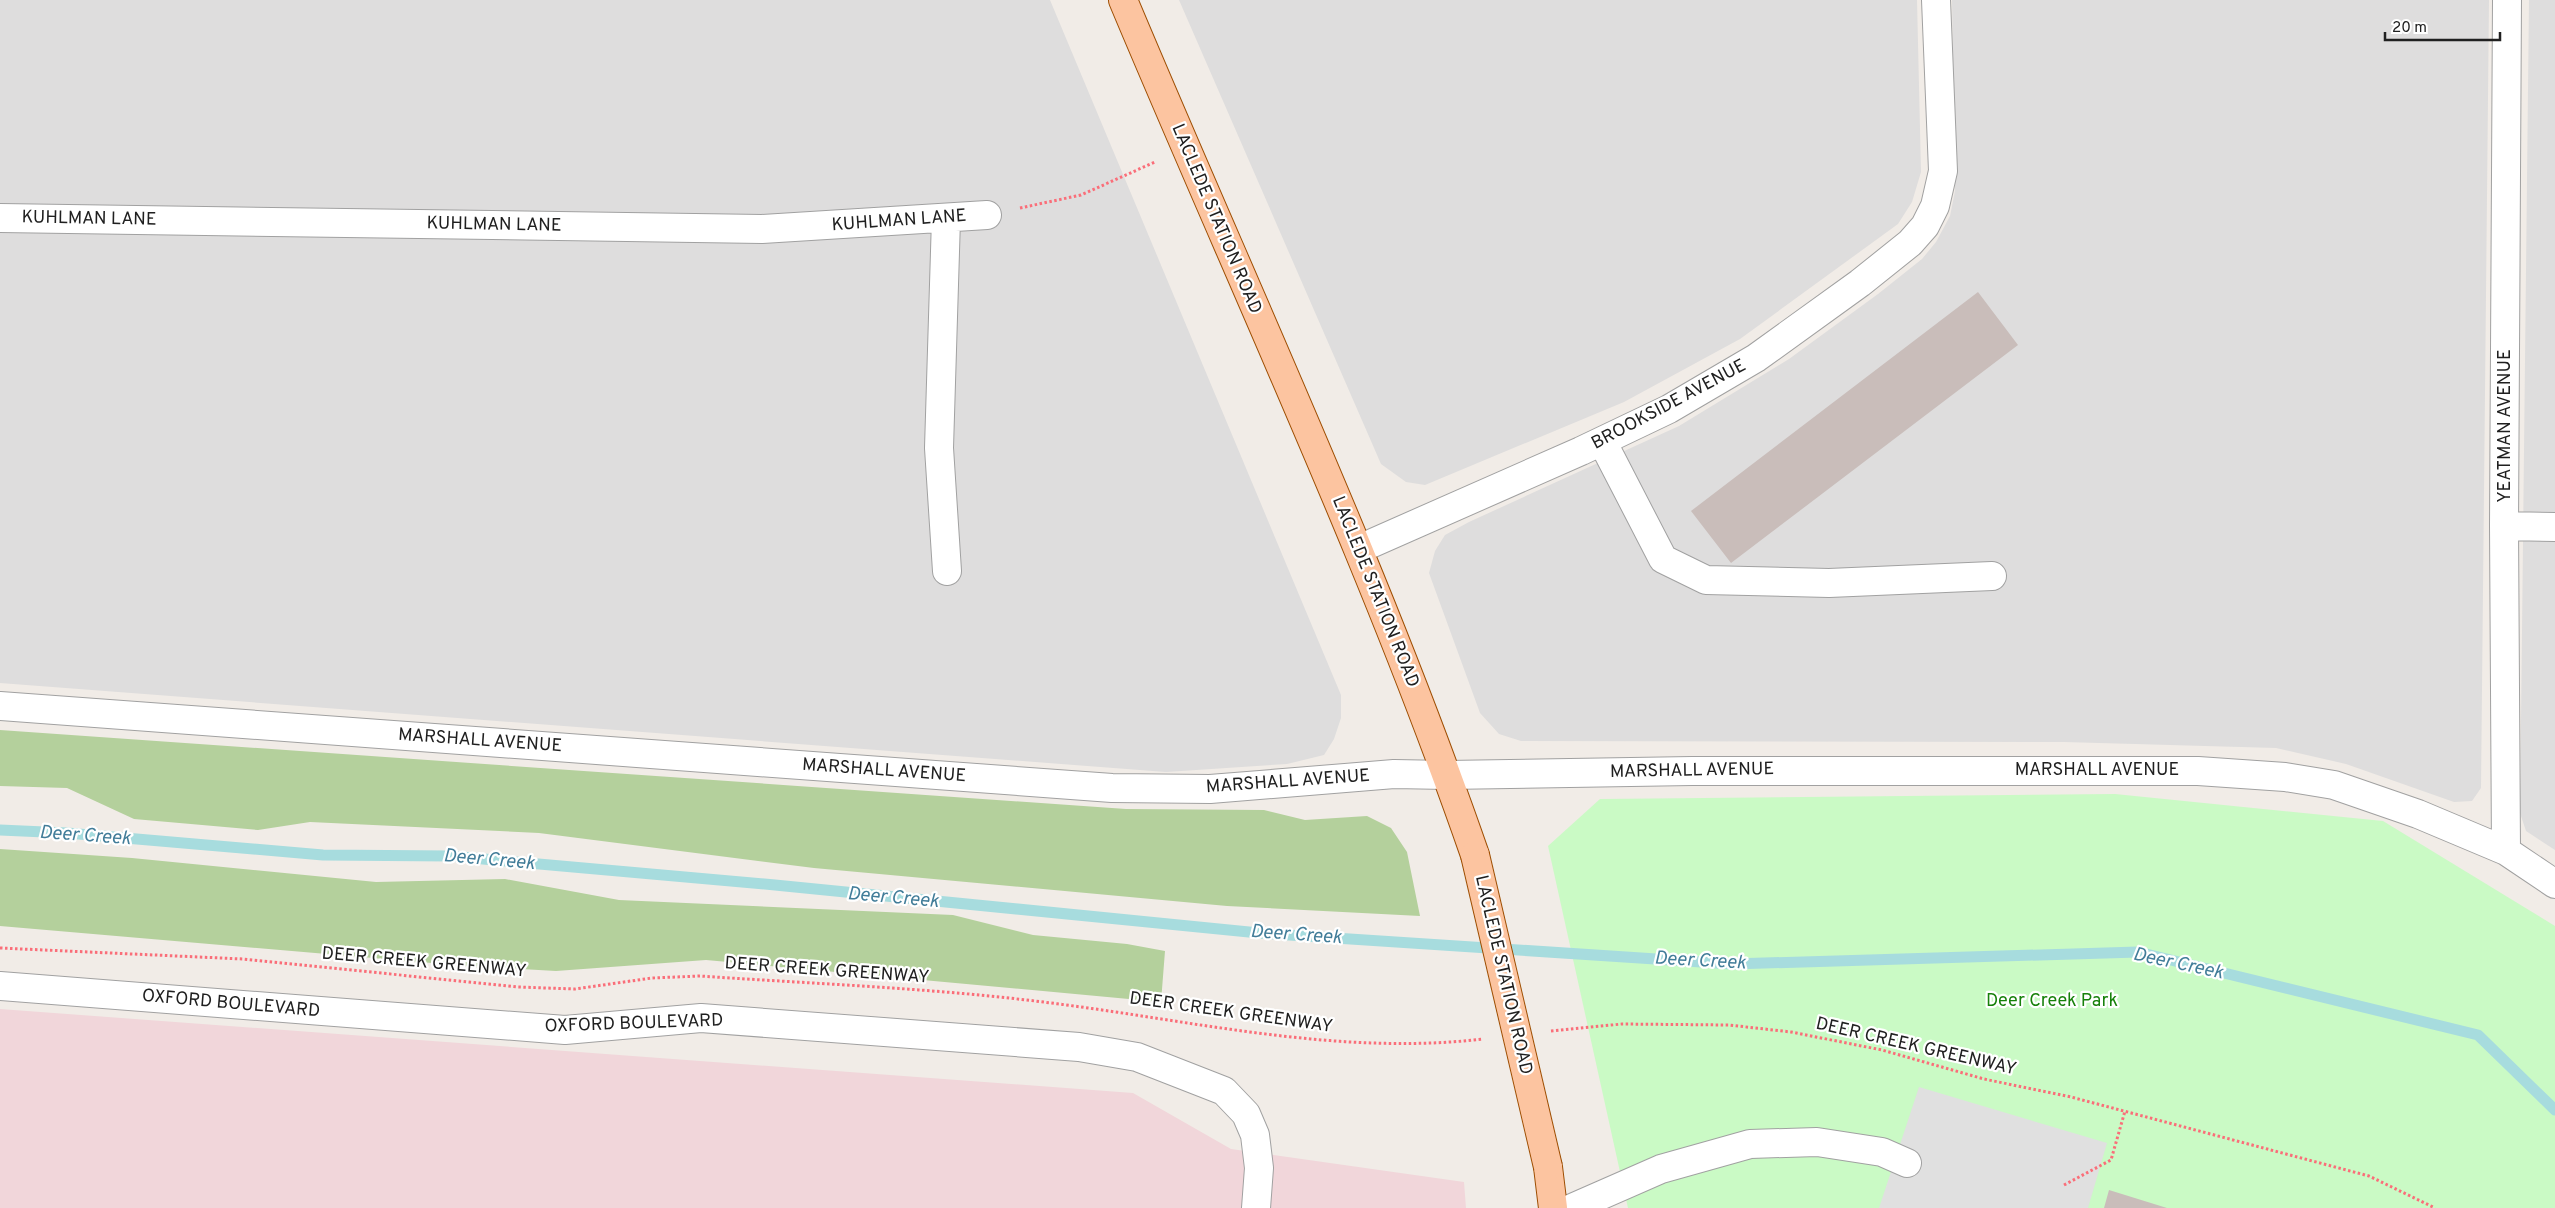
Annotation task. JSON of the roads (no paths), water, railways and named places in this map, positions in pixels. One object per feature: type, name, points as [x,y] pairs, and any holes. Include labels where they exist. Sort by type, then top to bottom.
[{"type":"main road","name":"LACLEDE STATION ROAD","points":[[1123,0],[1185,149],[1359,550],[1447,775],[1475,855],[1548,1167],[1553,1208]]},
{"type":"street","name":"BROOKSIDE AVENUE","points":[[1359,550],[1669,409],[1756,358],[1860,284],[1910,243],[1925,226],[1935,206],[1943,171],[1936,0]]},
{"type":"street","name":"YEATMAN AVENUE","points":[[2506,851],[2504,526],[2507,0]]},
{"type":"street","name":"KUHLMAN LANE","points":[[0,218],[762,229],[946,219],[987,214]]},
{"type":"street","points":[[946,219],[939,448],[946,571]]},
{"type":"street","points":[[1602,441],[1663,559],[1706,580],[1829,583],[1992,576]]},
{"type":"street","points":[[2504,526],[2555,527]]},
{"type":"street","name":"MARSHALL AVENUE","points":[[0,706],[1112,788],[1210,789],[1394,774],[1447,775],[1692,770],[2198,771],[2285,777],[2334,785],[2418,814],[2506,851],[2555,884]]},
{"type":"street","name":"OXFORD BOULEVARD","points":[[0,986],[565,1030],[701,1018],[1079,1047],[1137,1057],[1224,1091],[1246,1114],[1255,1135],[1259,1168],[1256,1208]]},
{"type":"street","points":[[1572,1208],[1661,1169],[1750,1144],[1817,1142],[1882,1152],[1906,1163]]},
{"type":"waterway","name":"Deer Creek","points":[[0,830],[67,833],[323,855],[450,856],[775,885],[1259,933],[1732,964],[2138,952],[2478,1035],[2555,1110]]},
{"type":"park label","name":"Deer Creek Park","points":[[2052,1001]]}]
